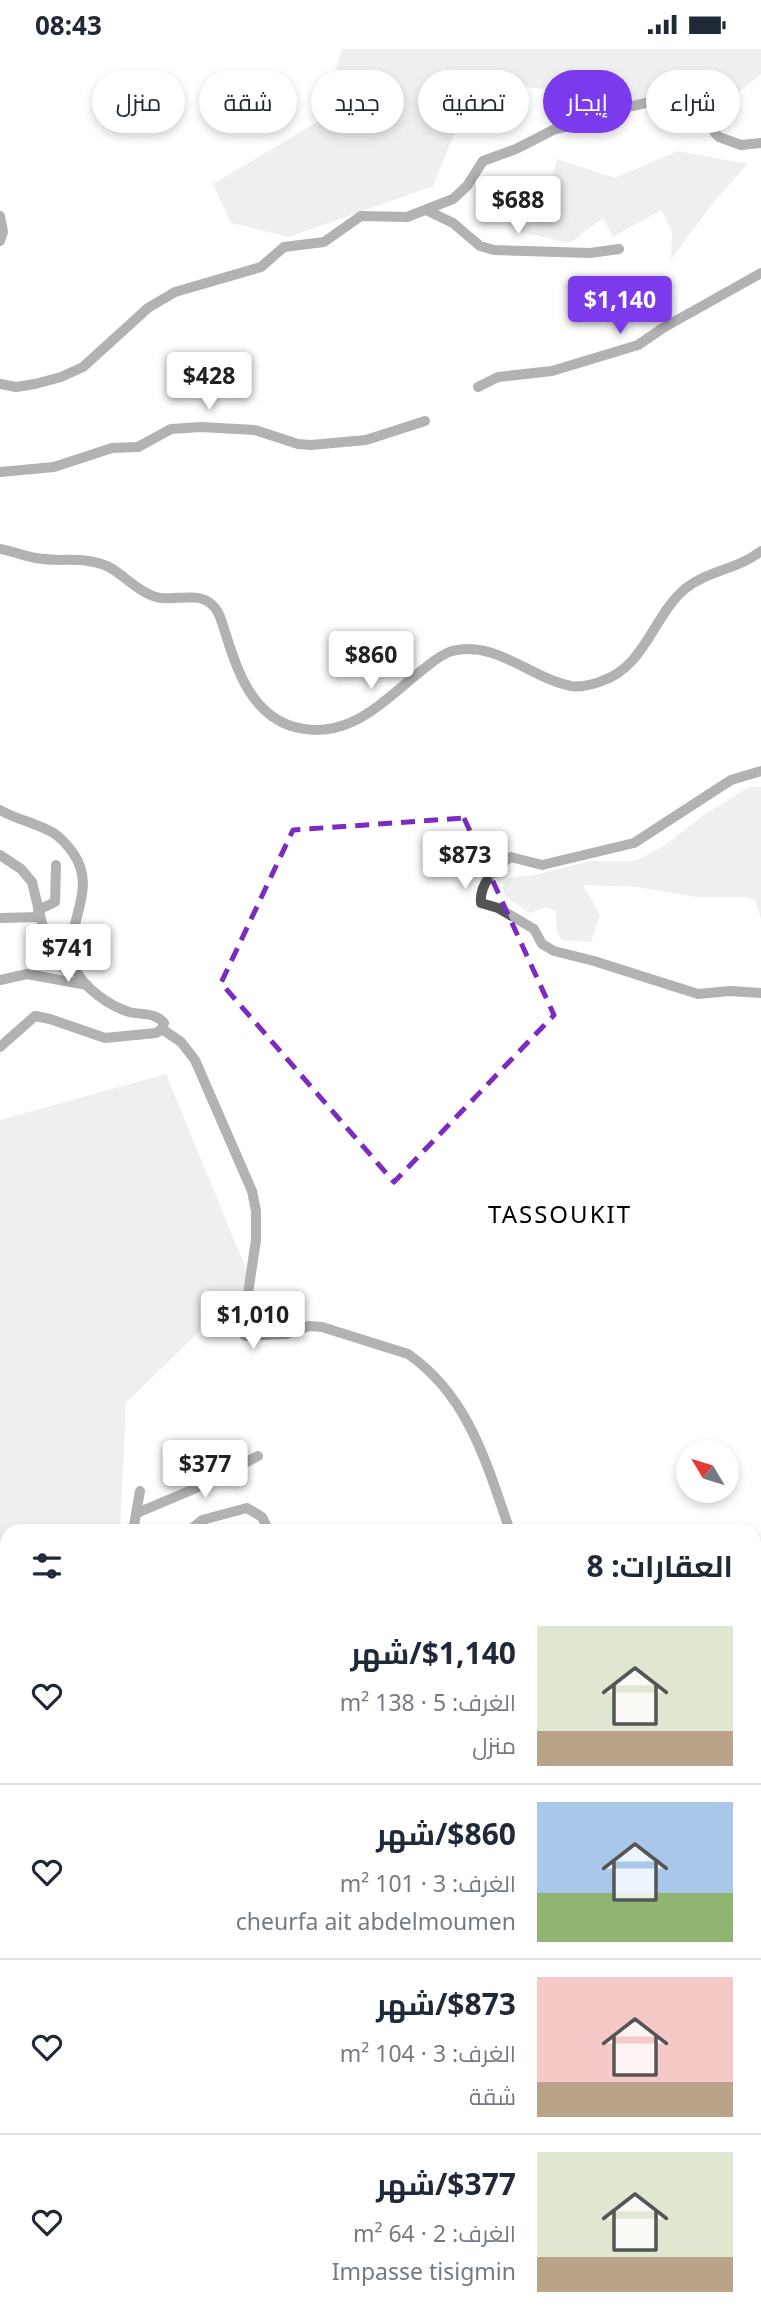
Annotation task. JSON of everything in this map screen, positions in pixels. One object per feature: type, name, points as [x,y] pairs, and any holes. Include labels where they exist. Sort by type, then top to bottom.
[{"type":"street","points":[[0,384],[16,387],[35,384],[83,367],[148,308],[175,292],[261,267],[284,247],[324,242],[361,216],[378,214],[407,217],[426,210],[460,194],[477,168],[490,157],[516,149],[555,129],[586,123],[618,110],[669,98],[691,99],[701,105],[719,137],[741,145],[761,143]]},
{"type":"street","points":[[426,210],[453,223],[480,246],[494,250],[590,253],[619,249]]},
{"type":"street","points":[[0,216],[3,232],[0,241]]},
{"type":"street","points":[[478,387],[498,377],[552,371],[638,345],[761,273]]},
{"type":"street","points":[[0,472],[54,467],[113,448],[138,446],[171,429],[201,427],[255,430],[298,444],[310,445],[366,440],[425,421]]},
{"type":"street","points":[[0,548],[35,558],[91,561],[108,567],[153,597],[200,598],[209,602],[218,611],[232,654],[254,698],[269,715],[292,726],[313,728],[348,725],[363,717],[448,652],[469,648],[489,651],[573,687],[603,681],[627,667],[642,649],[671,603],[686,588],[721,568],[741,563],[761,551]]},
{"type":"street","points":[[761,771],[731,780],[634,843],[542,865],[511,857],[498,865],[480,893],[481,903],[498,908],[534,929],[542,944],[554,951],[698,994],[730,991],[761,993]]},
{"type":"street","points":[[0,810],[53,832],[65,842],[78,860],[84,882],[72,940],[75,967],[87,985],[109,1002],[129,1011],[160,1019],[164,1023],[162,1029],[156,1033],[105,1038],[35,1016],[0,1047]]},
{"type":"street","points":[[0,855],[21,869],[32,882],[48,948],[65,969],[75,967]]},
{"type":"street","points":[[0,918],[39,914],[55,902],[56,865]]},
{"type":"street","points":[[0,980],[27,974],[87,985]]},
{"type":"street","points":[[162,1029],[181,1042],[195,1060],[254,1201],[256,1240],[242,1333],[246,1336],[286,1333],[309,1326],[322,1327],[408,1354],[417,1360],[448,1391],[474,1431],[507,1524]]},
{"type":"street","points":[[137,1513],[194,1489],[258,1456]]},
{"type":"street","points":[[135,1524],[140,1491]]},
{"type":"street","points":[[197,1524],[202,1520],[247,1508],[262,1517],[266,1524]]},
{"type":"highlighted area","points":[[464,818],[554,1015],[394,1182],[221,983],[293,830]]},
{"type":"shaded area","points":[[342,49],[761,49],[761,74],[740,91],[740,70],[646,70],[646,101],[632,100],[632,70],[543,70],[543,89],[529,87],[529,70],[418,70],[418,133],[455,133],[433,186],[289,237],[231,223],[213,184],[311,126],[311,133],[404,133],[404,70],[335,70]]},
{"type":"shaded area","points":[[678,151],[748,164],[713,203],[671,260],[672,231],[661,210],[613,237],[603,218],[570,243],[520,232],[543,211],[557,159],[615,178]]},
{"type":"shaded area","points":[[749,787],[761,787],[761,919],[755,900],[746,897],[696,897],[637,887],[583,885],[600,915],[591,942],[562,940],[557,932],[556,911],[547,907],[529,913],[505,896],[502,887],[509,878],[539,874],[590,861],[632,861],[642,858]]},
{"type":"shaded area","points":[[166,1074],[251,1281],[126,1403],[120,1524],[0,1524],[0,1120]]},
{"type":"district","name":"TASSOUKIT","points":[[560,1213]]}]
